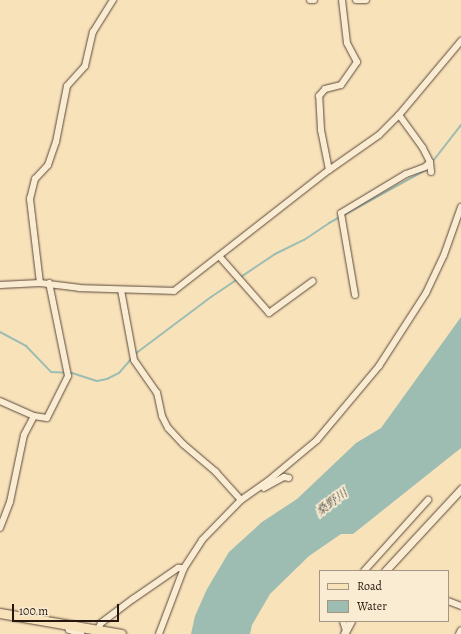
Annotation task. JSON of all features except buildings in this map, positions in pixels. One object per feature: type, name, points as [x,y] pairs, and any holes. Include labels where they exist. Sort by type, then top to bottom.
[{"type":"main road","points":[[0,613],[121,634]]},
{"type":"street","points":[[40,282],[30,199],[35,179],[48,165],[56,142],[67,86],[85,66],[93,32],[113,0]]},
{"type":"street","points":[[330,170],[321,130],[319,96],[325,90],[341,85],[357,62],[347,43],[342,0]]},
{"type":"street","points":[[356,0],[366,0]]},
{"type":"street","points":[[0,285],[40,282],[121,290],[174,291],[330,170],[379,135],[399,115],[461,41]]},
{"type":"street","points":[[399,115],[423,148],[430,162],[431,172]]},
{"type":"street","points":[[355,296],[341,213],[406,174],[425,167],[430,162]]},
{"type":"street","points":[[159,634],[184,568],[202,540],[241,500],[268,481],[317,440],[379,366],[426,293],[444,255],[461,207]]},
{"type":"street","points":[[219,256],[269,313],[313,281]]},
{"type":"street","points":[[0,401],[34,416],[47,418],[62,390],[68,370],[49,283]]},
{"type":"street","points":[[121,290],[134,360],[157,393],[165,422],[183,444],[216,472],[241,500]]},
{"type":"street","points":[[0,528],[10,502],[21,444],[34,416]]},
{"type":"street","points":[[241,500],[284,477],[289,478]]},
{"type":"street","points":[[386,570],[461,488]]},
{"type":"street","points":[[365,570],[428,500]]},
{"type":"street","points":[[98,629],[101,623],[133,599],[178,568],[184,568]]},
{"type":"street","points":[[449,601],[461,606]]},
{"type":"street","points":[[343,622],[345,632]]},
{"type":"street","points":[[345,632],[350,622]]},
{"type":"street","points":[[67,624],[69,630],[81,634]]},
{"type":"street","points":[[459,634],[461,630]]},
{"type":"water","name":"桑野川","points":[[461,317],[461,448],[353,534],[341,534],[309,556],[270,594],[252,625],[250,634],[191,634],[195,616],[207,589],[229,552],[262,522],[297,499],[356,443],[381,428]]},
{"type":"waterway","points":[[433,161],[461,125]]},
{"type":"waterway","points":[[135,354],[211,297],[275,254],[304,240],[329,223],[426,170]]},
{"type":"waterway","points":[[0,332],[26,346],[51,372],[72,373],[97,381],[107,379],[119,373],[132,358]]}]
